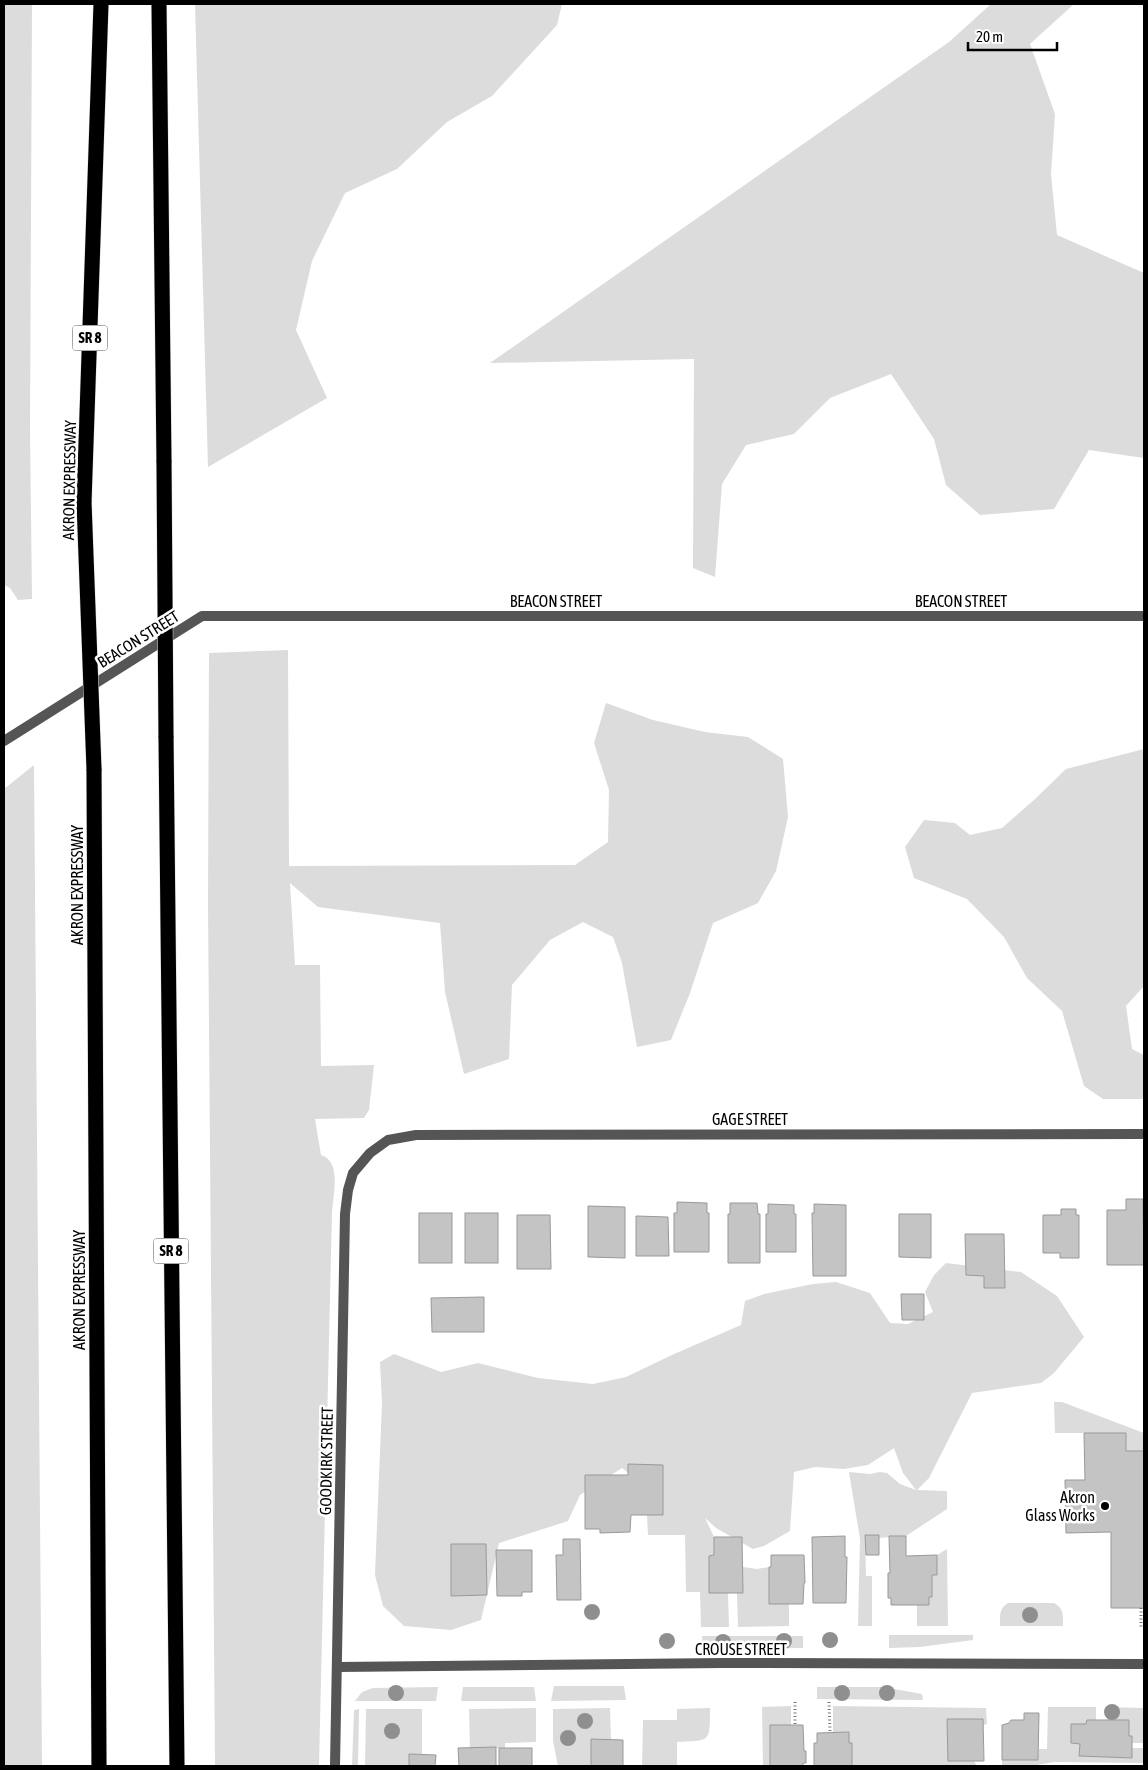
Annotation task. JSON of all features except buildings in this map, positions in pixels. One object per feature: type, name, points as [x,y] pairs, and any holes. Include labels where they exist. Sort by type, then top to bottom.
[{"type":"highway","name":"AKRON EXPRESSWAY","points":[[99,1766],[94,769],[84,502],[101,4]]},
{"type":"highway","name":"SR 8","points":[[159,4],[177,1766]]},
{"type":"street","name":"BEACON STREET","points":[[4,741],[202,616],[1144,616]]},
{"type":"street","name":"GAGE STREET","points":[[363,1161],[370,1153],[388,1140],[416,1135],[1144,1134]]},
{"type":"street","name":"GOODKIRK STREET","points":[[335,1766],[345,1214],[348,1190],[353,1173],[363,1161]]},
{"type":"street","name":"CROUSE STREET","points":[[338,1667],[723,1663],[1144,1664]]},
{"type":"path","points":[[1141,1608],[1141,1629]]},
{"type":"path","points":[[795,1702],[795,1725]]},
{"type":"path","points":[[829,1702],[830,1733]]},
{"type":"shaded area","points":[[4,4],[32,4],[30,429],[32,599],[18,600],[10,588],[4,585]]},
{"type":"shaded area","points":[[195,4],[562,4],[557,25],[492,96],[447,122],[397,169],[345,193],[312,261],[296,330],[327,398],[208,467]]},
{"type":"shaded area","points":[[991,4],[1074,4],[1030,44],[1055,114],[1051,174],[1057,235],[1144,273],[1144,458],[1089,450],[1054,509],[980,515],[946,485],[934,439],[891,374],[830,398],[794,434],[746,445],[722,484],[715,577],[693,568],[694,359],[490,363],[949,42]]},
{"type":"shaded area","points":[[288,650],[289,866],[575,865],[608,842],[609,790],[594,743],[606,703],[653,720],[705,732],[748,737],[783,759],[788,817],[776,871],[758,903],[713,923],[690,993],[671,1040],[637,1047],[622,963],[613,937],[583,922],[550,940],[512,985],[509,1059],[464,1074],[445,992],[440,923],[318,907],[290,883],[295,965],[320,965],[321,1066],[374,1065],[369,1110],[364,1118],[315,1119],[321,1155],[332,1164],[335,1180],[332,1212],[319,1766],[215,1766],[208,904],[209,653]]},
{"type":"shaded area","points":[[1144,749],[1144,986],[1126,1006],[1132,1049],[1144,1055],[1144,1099],[1103,1099],[1084,1086],[1062,1011],[1027,978],[1004,937],[967,899],[914,878],[905,847],[924,820],[955,823],[970,835],[1002,828],[1066,769]]},
{"type":"shaded area","points":[[34,765],[42,1766],[4,1766],[4,789]]},
{"type":"shaded area","points":[[946,1263],[1021,1272],[1057,1296],[1084,1337],[1054,1373],[1041,1383],[972,1393],[929,1478],[917,1490],[947,1491],[947,1509],[906,1536],[879,1538],[865,1535],[866,1576],[872,1576],[872,1626],[858,1626],[860,1539],[849,1472],[887,1473],[900,1484],[916,1490],[903,1473],[894,1448],[868,1465],[844,1469],[815,1467],[794,1472],[790,1531],[764,1546],[753,1549],[716,1528],[705,1518],[714,1537],[714,1555],[709,1556],[709,1593],[728,1593],[729,1627],[701,1627],[700,1592],[686,1592],[685,1535],[648,1535],[647,1515],[663,1515],[663,1501],[622,1468],[580,1495],[568,1521],[499,1543],[481,1620],[451,1630],[404,1626],[383,1606],[375,1575],[382,1403],[380,1362],[394,1354],[441,1372],[478,1363],[538,1378],[593,1384],[626,1377],[741,1325],[745,1301],[764,1294],[813,1284],[836,1282],[870,1293],[890,1323],[908,1324],[933,1312],[925,1292],[934,1275]]},
{"type":"shaded area","points":[[1054,1402],[1062,1402],[1144,1433],[1144,1451],[1126,1451],[1084,1433],[1055,1433]]},
{"type":"shaded area","points":[[947,1549],[948,1626],[917,1626],[917,1605],[929,1605],[929,1597],[932,1597],[932,1575],[937,1575],[937,1555]]},
{"type":"shaded area","points":[[743,1567],[757,1569],[769,1567],[769,1604],[789,1604],[789,1626],[738,1627],[737,1593],[743,1593]]},
{"type":"shaded area","points":[[1008,1603],[1054,1603],[1061,1610],[1063,1626],[1000,1626],[1002,1610]]},
{"type":"shaded area","points":[[889,1635],[973,1635],[973,1640],[920,1647],[889,1648]]},
{"type":"shaded area","points":[[702,1636],[803,1636],[803,1648],[703,1649]]},
{"type":"shaded area","points":[[554,1686],[624,1686],[626,1700],[551,1701]]},
{"type":"shaded area","points":[[438,1687],[436,1701],[355,1701],[362,1692],[373,1688]]},
{"type":"shaded area","points":[[463,1687],[534,1687],[536,1701],[461,1701]]},
{"type":"shaded area","points":[[817,1687],[883,1687],[922,1694],[923,1700],[817,1699]]},
{"type":"shaded area","points":[[791,1706],[791,1725],[770,1726],[770,1766],[763,1766],[762,1707]]},
{"type":"shaded area","points":[[833,1706],[986,1708],[987,1724],[983,1725],[983,1719],[948,1719],[977,1766],[852,1766],[852,1744],[849,1743],[849,1732],[833,1733]]},
{"type":"shaded area","points":[[1048,1707],[1096,1707],[1096,1720],[1087,1720],[1086,1724],[1071,1724],[1071,1743],[1080,1744],[1079,1756],[1131,1758],[1132,1748],[1144,1748],[1144,1763],[1054,1762],[1031,1766],[1002,1766],[1002,1760],[1038,1760],[1039,1749],[1047,1749]]},
{"type":"shaded area","points":[[1108,1707],[1144,1708],[1144,1743],[1132,1743],[1132,1736],[1129,1736],[1129,1720],[1107,1720]]},
{"type":"shaded area","points":[[536,1708],[536,1742],[505,1743],[505,1748],[470,1748],[469,1709]]},
{"type":"shaded area","points":[[610,1708],[611,1740],[591,1739],[591,1766],[558,1766],[553,1741],[553,1709]]},
{"type":"shaded area","points":[[710,1708],[709,1728],[706,1738],[696,1741],[677,1742],[677,1766],[642,1766],[643,1720],[677,1720],[677,1709]]},
{"type":"shaded area","points":[[359,1709],[358,1766],[352,1766],[354,1710]]},
{"type":"shaded area","points":[[366,1709],[422,1709],[422,1754],[409,1754],[409,1766],[365,1766]]},
{"type":"place","name":"Akron Glass Works","points":[[1105,1506]]}]
